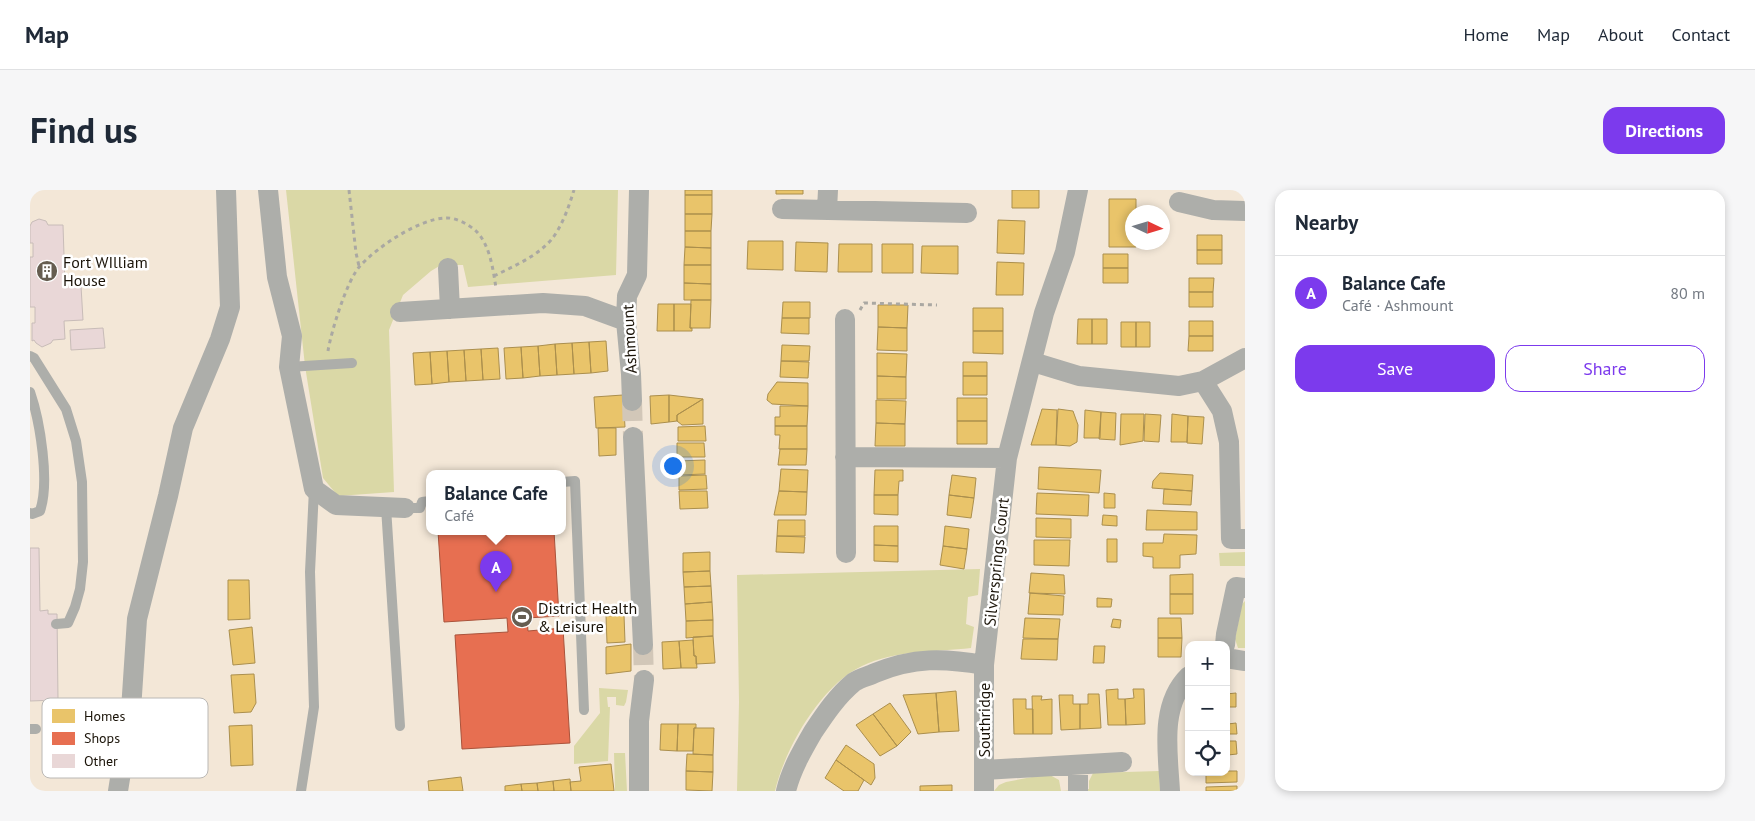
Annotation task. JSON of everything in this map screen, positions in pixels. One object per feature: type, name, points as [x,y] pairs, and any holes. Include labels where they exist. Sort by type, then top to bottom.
[{"type":"street","points":[[132,698],[137,619],[183,428],[220,339],[230,308],[226,190]]},
{"type":"street","points":[[268,190],[277,277],[292,336],[289,367],[314,489],[336,505],[395,508]]},
{"type":"street","name":"Ashmount","points":[[632,400],[626,321],[627,296],[637,274],[639,190]]},
{"type":"street","name":"Silversprings Court","points":[[984,665],[1007,458],[1044,313],[1065,252],[1078,190]]},
{"type":"street","points":[[782,208],[828,200],[904,203],[967,213]]},
{"type":"street","points":[[1179,202],[1213,210],[1245,211]]},
{"type":"street","points":[[448,268],[450,309]]},
{"type":"street","points":[[400,312],[543,303],[585,306],[626,321]]},
{"type":"street","points":[[845,319],[846,553]]},
{"type":"street","points":[[1033,362],[1079,376],[1179,386],[1203,381],[1245,358]]},
{"type":"street","points":[[1203,381],[1222,410],[1229,442],[1231,539],[1245,539]]},
{"type":"street","points":[[633,437],[643,645]]},
{"type":"street","points":[[845,457],[1007,458]]},
{"type":"street","points":[[1225,641],[1236,587],[1245,588]]},
{"type":"street","name":"Southridge","points":[[786,791],[790,776],[808,740],[829,707],[856,681],[912,662],[938,659],[984,665],[984,791]]},
{"type":"street","points":[[1230,659],[1245,661]]},
{"type":"street","points":[[1170,791],[1168,737],[1171,704],[1185,679]]},
{"type":"street","points":[[639,791],[639,721],[644,680]]},
{"type":"street","name":"Southridge","points":[[984,770],[1122,762]]},
{"type":"street","points":[[1078,766],[1078,791]]},
{"type":"street","points":[[118,791],[120,778]]},
{"type":"lane","points":[[30,356],[34,358],[66,409],[73,427],[83,492],[83,562],[80,589],[76,607],[68,623],[56,624]]},
{"type":"lane","points":[[289,367],[352,363]]},
{"type":"lane","points":[[30,392],[40,429],[44,501],[40,511],[30,513]]},
{"type":"lane","points":[[566,482],[575,481],[584,710]]},
{"type":"lane","points":[[301,791],[314,707],[310,572],[314,489]]},
{"type":"lane","points":[[400,726],[395,508],[420,508],[422,502],[426,502]]},
{"type":"path","points":[[349,190],[359,266]]},
{"type":"path","points":[[494,276],[537,252],[552,239],[569,206],[574,190]]},
{"type":"path","points":[[326,364],[335,322],[346,290],[359,266],[410,228],[446,218],[464,222],[476,232],[487,249],[500,306]]},
{"type":"path","points":[[845,319],[856,318],[864,303],[937,305]]},
{"type":"shaded area","points":[[286,190],[618,190],[616,275],[468,287],[463,265],[441,265],[431,271],[403,295],[389,330],[394,492],[338,496],[323,478],[305,366]]},
{"type":"shaded area","points":[[1245,552],[1245,566],[1220,566],[1219,553]]},
{"type":"shaded area","points":[[980,569],[978,595],[968,597],[966,624],[974,627],[971,648],[888,657],[862,666],[847,675],[833,687],[807,720],[787,756],[775,791],[737,791],[739,702],[737,575]]},
{"type":"shaded area","points":[[1245,601],[1245,648],[1238,648],[1235,639],[1242,604]]},
{"type":"shaded area","points":[[599,688],[628,690],[624,706],[616,705],[616,697],[607,697],[608,707],[610,707],[608,761],[574,764],[574,746],[600,713]]},
{"type":"shaded area","points":[[614,753],[625,753],[627,791],[615,791]]},
{"type":"shaded area","points":[[1159,771],[1160,791],[1061,791],[1089,789],[1089,781],[1093,773]]},
{"type":"shaded area","points":[[1048,774],[1059,780],[1061,791],[994,791],[999,785],[1006,782]]},
{"type":"building: Homes","points":[[685,190],[712,190],[712,195],[685,195]]},
{"type":"building: Homes","points":[[776,190],[803,190],[803,194],[776,194]]},
{"type":"building: Homes","points":[[1012,190],[1039,190],[1039,208],[1012,208]]},
{"type":"building: Homes","points":[[685,195],[712,195],[712,214],[685,214]]},
{"type":"building: Homes","points":[[1109,199],[1136,199],[1136,205],[1125,205],[1125,247],[1109,247]]},
{"type":"building: Homes","points":[[685,214],[712,214],[711,231],[685,231]]},
{"type":"building: Homes","points":[[998,220],[1025,221],[1024,254],[997,253]]},
{"type":"building: Homes","points":[[685,231],[711,231],[711,248],[685,247]]},
{"type":"building: Homes","points":[[1197,235],[1222,235],[1222,250],[1197,250]]},
{"type":"building: Homes","points":[[748,241],[783,241],[783,270],[747,269]]},
{"type":"building: Homes","points":[[796,242],[828,243],[827,272],[795,271]]},
{"type":"building: Homes","points":[[839,244],[872,244],[872,272],[838,272]]},
{"type":"building: Homes","points":[[882,244],[913,244],[913,273],[882,273]]},
{"type":"building: Homes","points":[[922,246],[958,246],[958,274],[921,273]]},
{"type":"building: Homes","points":[[685,247],[711,248],[711,265],[684,265]]},
{"type":"building: Homes","points":[[1197,250],[1222,250],[1222,264],[1197,264]]},
{"type":"building: Homes","points":[[1103,254],[1128,254],[1128,268],[1103,268]]},
{"type":"building: Homes","points":[[997,262],[1024,263],[1023,295],[996,295]]},
{"type":"building: Homes","points":[[684,265],[711,265],[711,284],[684,283]]},
{"type":"building: Homes","points":[[1103,268],[1128,268],[1128,283],[1103,283]]},
{"type":"building: Homes","points":[[1189,278],[1214,278],[1213,292],[1189,292]]},
{"type":"building: Homes","points":[[684,283],[711,284],[711,300],[684,300]]},
{"type":"building: Homes","points":[[1189,292],[1213,292],[1213,307],[1189,307]]},
{"type":"building: Homes","points":[[691,300],[711,300],[710,328],[690,328]]},
{"type":"building: Homes","points":[[783,302],[810,302],[810,318],[782,318]]},
{"type":"building: Homes","points":[[658,304],[674,304],[674,331],[657,331]]},
{"type":"building: Homes","points":[[674,304],[691,304],[690,328],[692,328],[692,331],[674,331]]},
{"type":"building: Homes","points":[[878,305],[908,305],[907,328],[878,327]]},
{"type":"building: Homes","points":[[973,308],[1003,308],[1003,331],[973,331]]},
{"type":"building: Homes","points":[[782,318],[809,318],[809,334],[781,333]]},
{"type":"building: Homes","points":[[1078,319],[1092,319],[1092,344],[1077,344]]},
{"type":"building: Homes","points":[[1092,319],[1107,319],[1107,344],[1092,344]]},
{"type":"building: Homes","points":[[1189,321],[1213,321],[1213,336],[1189,336]]},
{"type":"building: Homes","points":[[1121,322],[1136,322],[1136,347],[1121,347]]},
{"type":"building: Homes","points":[[1136,322],[1150,322],[1150,347],[1136,347]]},
{"type":"building: Homes","points":[[878,327],[907,328],[907,351],[877,350]]},
{"type":"building: Homes","points":[[973,331],[1003,331],[1003,354],[973,353]]},
{"type":"building: Homes","points":[[1189,336],[1213,336],[1213,351],[1188,351]]},
{"type":"building: Homes","points":[[606,341],[608,371],[591,373],[589,342]]},
{"type":"building: Homes","points":[[589,342],[591,373],[574,374],[572,343]]},
{"type":"building: Homes","points":[[572,343],[574,374],[557,375],[555,344]]},
{"type":"building: Homes","points":[[555,344],[557,375],[540,376],[538,346]]},
{"type":"building: Homes","points":[[782,345],[810,346],[809,361],[781,361]]},
{"type":"building: Homes","points":[[538,346],[540,376],[523,378],[521,347]]},
{"type":"building: Homes","points":[[521,347],[523,378],[506,379],[504,348]]},
{"type":"building: Homes","points":[[498,348],[500,379],[483,380],[481,349]]},
{"type":"building: Homes","points":[[481,349],[483,380],[466,381],[464,350]]},
{"type":"building: Homes","points":[[464,350],[466,381],[449,382],[447,351]]},
{"type":"building: Homes","points":[[447,351],[449,382],[432,384],[430,352]]},
{"type":"building: Homes","points":[[430,352],[432,384],[415,385],[413,353]]},
{"type":"building: Homes","points":[[877,353],[907,354],[906,377],[877,376]]},
{"type":"building: Homes","points":[[781,361],[809,362],[808,378],[780,377]]},
{"type":"building: Homes","points":[[963,362],[987,362],[987,376],[963,376]]},
{"type":"building: Homes","points":[[877,376],[906,377],[906,399],[877,399]]},
{"type":"building: Homes","points":[[963,376],[987,376],[987,395],[963,395]]},
{"type":"building: Homes","points":[[777,382],[808,383],[808,406],[772,404],[767,400],[768,394]]},
{"type":"building: Homes","points":[[623,395],[625,427],[596,428],[594,397]]},
{"type":"building: Homes","points":[[669,395],[703,399],[677,415],[677,421],[669,422]]},
{"type":"building: Homes","points":[[669,395],[669,422],[651,424],[650,396]]},
{"type":"building: Homes","points":[[957,398],[987,398],[987,421],[957,421]]},
{"type":"building: Homes","points":[[703,399],[703,424],[682,425],[677,421],[677,415]]},
{"type":"building: Homes","points":[[876,400],[906,401],[905,424],[876,423]]},
{"type":"building: Homes","points":[[780,406],[808,406],[807,426],[775,426],[775,417],[780,417]]},
{"type":"building: Homes","points":[[1042,409],[1057,410],[1056,445],[1031,445]]},
{"type":"building: Homes","points":[[1058,409],[1073,411],[1078,425],[1077,442],[1070,446],[1056,445]]},
{"type":"building: Homes","points":[[1085,410],[1101,412],[1100,438],[1084,438]]},
{"type":"building: Homes","points":[[1101,412],[1116,413],[1115,440],[1099,439]]},
{"type":"building: Homes","points":[[1121,414],[1144,414],[1143,441],[1120,445]]},
{"type":"building: Homes","points":[[1145,414],[1161,415],[1159,442],[1144,441]]},
{"type":"building: Homes","points":[[1172,414],[1188,416],[1187,442],[1171,442]]},
{"type":"building: Homes","points":[[1188,416],[1204,417],[1202,444],[1187,443]]},
{"type":"building: Homes","points":[[957,421],[987,421],[987,444],[957,444]]},
{"type":"building: Homes","points":[[876,423],[905,424],[905,446],[875,446]]},
{"type":"building: Homes","points":[[705,426],[706,441],[678,441],[678,427]]},
{"type":"building: Homes","points":[[775,426],[807,426],[807,449],[779,449],[780,435],[775,435]]},
{"type":"building: Homes","points":[[598,428],[616,428],[616,455],[599,456]]},
{"type":"building: Homes","points":[[677,443],[704,443],[705,457],[677,457]]},
{"type":"building: Homes","points":[[780,449],[807,449],[806,465],[778,465]]},
{"type":"building: Homes","points":[[705,460],[705,474],[678,475],[677,461]]},
{"type":"building: Homes","points":[[1039,467],[1101,470],[1099,493],[1038,489]]},
{"type":"building: Homes","points":[[781,469],[808,470],[807,492],[779,491]]},
{"type":"building: Homes","points":[[875,470],[903,470],[903,481],[899,481],[898,495],[874,495]]},
{"type":"building: Homes","points":[[1160,473],[1193,475],[1192,491],[1152,488],[1153,481]]},
{"type":"building: Homes","points":[[706,475],[707,489],[679,490],[679,476]]},
{"type":"building: Homes","points":[[952,475],[976,478],[974,498],[949,495]]},
{"type":"building: Homes","points":[[1164,489],[1192,491],[1191,505],[1163,504]]},
{"type":"building: Homes","points":[[679,491],[707,491],[708,508],[680,509]]},
{"type":"building: Homes","points":[[779,491],[807,492],[806,515],[774,515]]},
{"type":"building: Homes","points":[[1037,493],[1089,495],[1088,516],[1036,514]]},
{"type":"building: Homes","points":[[1104,493],[1115,494],[1115,508],[1104,508]]},
{"type":"building: Homes","points":[[874,495],[898,495],[898,515],[874,514]]},
{"type":"building: Homes","points":[[949,495],[974,498],[971,518],[947,515]]},
{"type":"building: Homes","points":[[1147,510],[1197,512],[1197,530],[1146,530]]},
{"type":"building: Homes","points":[[1103,515],[1117,516],[1117,526],[1102,525]]},
{"type":"building: Homes","points":[[1036,518],[1071,519],[1071,538],[1036,537]]},
{"type":"building: Homes","points":[[778,520],[805,520],[805,536],[777,536]]},
{"type":"building: Homes","points":[[874,526],[898,526],[898,546],[874,545]]},
{"type":"building: Homes","points":[[945,526],[969,529],[967,549],[943,546]]},
{"type":"building: Homes","points":[[1164,534],[1197,535],[1196,554],[1180,555],[1180,568],[1153,568],[1153,557],[1143,556],[1143,543],[1163,543]]},
{"type":"building: Homes","points":[[777,536],[805,537],[804,553],[776,552]]},
{"type":"building: Homes","points":[[1107,539],[1117,539],[1117,562],[1107,562]]},
{"type":"building: Homes","points":[[1034,540],[1070,540],[1069,566],[1034,565]]},
{"type":"building: Homes","points":[[874,545],[898,546],[898,562],[874,561]]},
{"type":"building: Homes","points":[[943,546],[967,549],[964,569],[940,565]]},
{"type":"building: Homes","points":[[710,552],[710,571],[683,572],[683,553]]},
{"type":"building: Homes","points":[[710,571],[711,586],[684,587],[683,572]]},
{"type":"building: Homes","points":[[1031,573],[1064,575],[1065,594],[1029,593]]},
{"type":"building: Homes","points":[[1193,574],[1193,594],[1170,594],[1170,575]]},
{"type":"building: Homes","points":[[228,580],[249,580],[250,619],[228,620]]},
{"type":"building: Homes","points":[[711,586],[712,602],[685,604],[684,587]]},
{"type":"building: Homes","points":[[1030,593],[1064,596],[1063,615],[1028,614]]},
{"type":"building: Homes","points":[[1170,594],[1193,594],[1193,614],[1170,614]]},
{"type":"building: Homes","points":[[1097,598],[1112,599],[1111,607],[1097,607]]},
{"type":"building: Homes","points":[[712,602],[713,620],[686,621],[685,604]]},
{"type":"building: Homes","points":[[624,615],[625,642],[607,643],[606,616]]},
{"type":"building: Homes","points":[[1025,618],[1060,619],[1058,639],[1023,638]]},
{"type":"building: Homes","points":[[1158,618],[1181,618],[1182,638],[1158,638]]},
{"type":"building: Homes","points":[[1113,619],[1121,620],[1120,628],[1111,627]]},
{"type":"building: Homes","points":[[713,620],[713,636],[686,638],[686,621]]},
{"type":"building: Homes","points":[[252,627],[255,663],[233,665],[229,630]]},
{"type":"building: Homes","points":[[713,636],[715,663],[696,664],[693,637]]},
{"type":"building: Homes","points":[[1158,638],[1182,638],[1181,657],[1158,657]]},
{"type":"building: Homes","points":[[1023,639],[1058,639],[1057,660],[1021,659]]},
{"type":"building: Homes","points":[[693,640],[697,668],[681,668],[679,641]]},
{"type":"building: Homes","points":[[679,641],[681,668],[663,669],[662,642]]},
{"type":"building: Homes","points":[[631,644],[631,671],[606,674],[606,647]]},
{"type":"building: Homes","points":[[1094,646],[1105,646],[1104,663],[1093,663]]},
{"type":"building: Homes","points":[[254,674],[256,703],[251,712],[234,713],[231,675]]},
{"type":"building: Homes","points":[[1118,689],[1118,699],[1125,699],[1126,725],[1108,725],[1106,690]]},
{"type":"building: Homes","points":[[1133,689],[1144,689],[1145,724],[1126,725],[1125,699],[1134,698]]},
{"type":"building: Homes","points":[[956,691],[959,731],[939,732],[936,693]]},
{"type":"building: Homes","points":[[936,693],[939,732],[918,734],[903,695]]},
{"type":"building: Homes","points":[[1236,693],[1236,707],[1230,707],[1230,694]]},
{"type":"building: Homes","points":[[1088,694],[1099,694],[1101,728],[1080,729],[1080,704],[1088,704]]},
{"type":"building: Homes","points":[[1059,695],[1073,695],[1073,704],[1080,704],[1080,729],[1061,730]]},
{"type":"building: Homes","points":[[1032,696],[1042,696],[1041,700],[1052,699],[1052,734],[1033,734]]},
{"type":"building: Homes","points":[[1013,699],[1026,699],[1026,709],[1033,709],[1033,734],[1014,734]]},
{"type":"building: Homes","points":[[890,703],[911,732],[897,746],[873,714]]},
{"type":"building: Homes","points":[[873,714],[897,746],[880,756],[856,725]]},
{"type":"building: Homes","points":[[1236,723],[1237,734],[1230,734],[1230,724]]},
{"type":"building: Homes","points":[[661,724],[678,724],[677,751],[660,750]]},
{"type":"building: Homes","points":[[678,724],[696,724],[696,728],[694,728],[693,751],[677,751]]},
{"type":"building: Homes","points":[[252,725],[253,765],[231,766],[229,726]]},
{"type":"building: Homes","points":[[694,728],[714,728],[713,755],[693,754]]},
{"type":"building: Homes","points":[[1230,741],[1236,741],[1237,754],[1230,755]]},
{"type":"building: Homes","points":[[846,745],[874,764],[875,778],[871,785],[836,760]]},
{"type":"building: Homes","points":[[687,754],[713,755],[713,772],[686,771]]},
{"type":"building: Homes","points":[[836,760],[864,780],[858,791],[844,791],[825,778]]},
{"type":"building: Homes","points":[[611,764],[614,791],[571,791],[570,782],[581,781],[579,767]]},
{"type":"building: Homes","points":[[686,771],[713,772],[712,791],[686,790]]},
{"type":"building: Homes","points":[[1230,771],[1237,771],[1237,782],[1206,783],[1206,776],[1230,776]]},
{"type":"building: Homes","points":[[461,777],[463,791],[429,791],[428,781]]},
{"type":"building: Homes","points":[[570,779],[571,791],[554,791],[553,781]]},
{"type":"building: Homes","points":[[553,781],[554,791],[538,791],[537,783]]},
{"type":"building: Homes","points":[[537,783],[538,791],[522,791],[521,784]]},
{"type":"building: Homes","points":[[521,784],[522,791],[505,791],[505,786]]},
{"type":"building: Homes","points":[[952,785],[952,791],[920,791],[920,786]]},
{"type":"building: Homes","points":[[1237,786],[1237,791],[1206,791],[1206,787]]},
{"type":"building: Shops","points":[[438,535],[554,535],[559,616],[527,618],[528,631],[563,628],[570,743],[462,749],[455,635],[508,632],[507,618],[444,622]]},
{"type":"building: Other","name":"Fort WIlliam House","points":[[39,219],[46,221],[48,225],[63,225],[65,286],[81,286],[83,320],[64,321],[65,339],[53,340],[42,347],[34,340],[32,341],[32,323],[35,323],[35,307],[30,307],[30,257],[33,257],[33,243],[30,243],[30,226],[32,222]]},
{"type":"building: Other","points":[[103,328],[105,348],[71,350],[70,330]]},
{"type":"building: Other","points":[[30,548],[39,548],[40,611],[48,610],[48,614],[57,614],[58,698],[42,698],[42,701],[30,701]]},
{"type":"tunnel","points":[[632,401],[633,437]]},
{"type":"tunnel","points":[[643,645],[644,680]]},
{"type":"place","name":"Fort WIlliam House","points":[[47,271]]},
{"type":"place","name":"Balance Cafe","points":[[496,592]]},
{"type":"place","name":"District Health & Leisure","points":[[522,617]]}]
